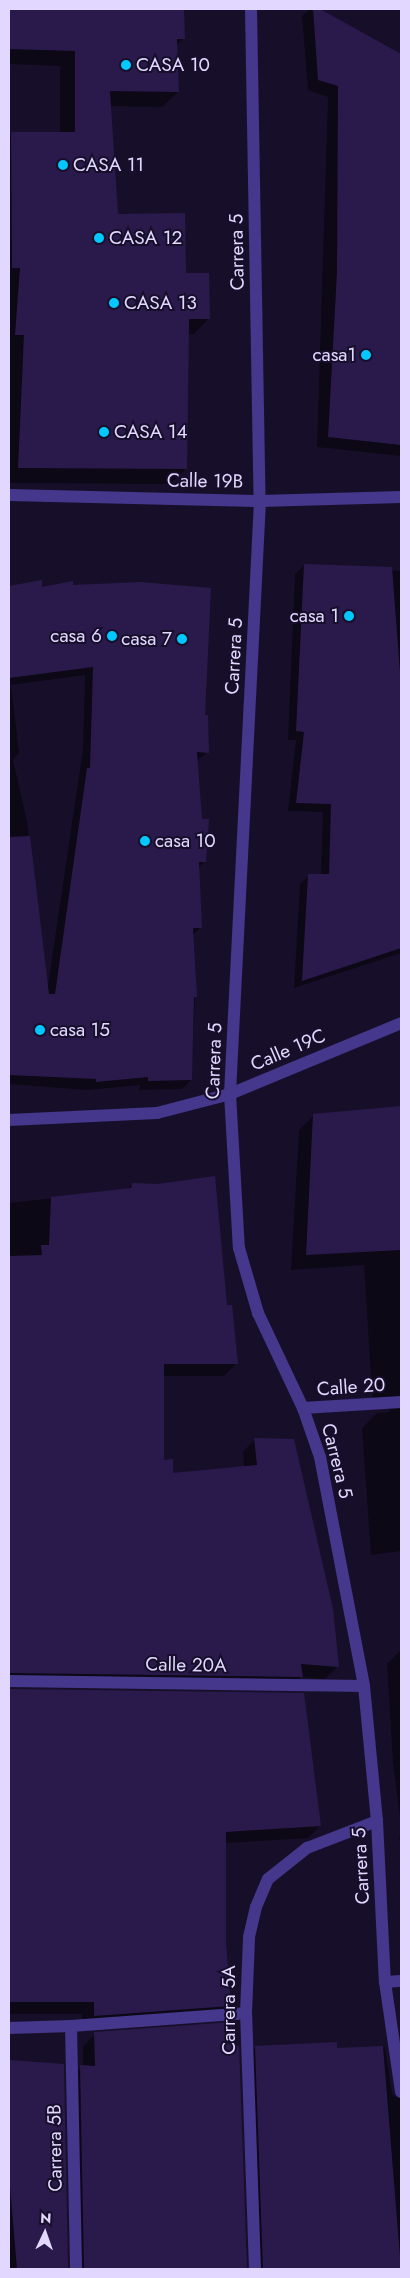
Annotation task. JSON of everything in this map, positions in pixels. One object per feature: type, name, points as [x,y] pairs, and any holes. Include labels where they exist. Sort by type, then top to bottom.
[{"type":"street","name":"Carrera 5","points":[[252,9],[260,501],[230,1094],[238,1248],[258,1313],[303,1408],[320,1457],[364,1686],[377,1821],[385,1982],[401,2092]]},
{"type":"street","name":"Calle 19B","points":[[9,495],[260,501],[401,497]]},
{"type":"street","name":"Calle 19C","points":[[9,1120],[156,1113],[230,1094],[401,1023]]},
{"type":"street","name":"Calle 20","points":[[303,1408],[401,1402]]},
{"type":"street","name":"Calle 20A","points":[[9,1682],[364,1686]]},
{"type":"street","name":"Carrera 5A","points":[[255,2269],[246,2013],[249,1937],[256,1907],[268,1879],[307,1848],[377,1821]]},
{"type":"street","points":[[385,1982],[401,1982]]},
{"type":"street","points":[[9,2028],[71,2026],[246,2013]]},
{"type":"street","name":"Carrera 5B","points":[[71,2026],[76,2269]]},
{"type":"building","points":[[9,9],[184,9],[185,39],[177,39],[179,92],[110,91],[118,214],[185,213],[186,273],[209,273],[210,319],[189,319],[187,469],[18,468],[24,335],[15,335],[20,268],[12,268],[11,132],[75,132],[75,51],[9,49]]},
{"type":"building","points":[[313,9],[320,9],[401,54],[401,445],[328,437],[337,272],[338,86],[318,80]]},
{"type":"building","points":[[304,564],[392,567],[401,686],[401,948],[302,981],[308,874],[329,874],[331,804],[296,803],[304,732],[296,731]]},
{"type":"building","points":[[42,580],[42,587],[73,581],[73,585],[140,582],[211,588],[205,715],[208,715],[209,753],[197,752],[202,819],[209,819],[206,862],[199,862],[202,928],[193,928],[197,997],[194,997],[192,1080],[148,1081],[148,1077],[96,1082],[96,1079],[9,1075],[9,837],[30,836],[49,994],[55,994],[87,768],[90,768],[93,667],[9,678],[9,586]]},
{"type":"building","points":[[401,1106],[401,1250],[306,1255],[313,1114]]},
{"type":"building","points":[[215,1176],[227,1305],[232,1305],[238,1364],[164,1364],[164,1460],[173,1459],[173,1473],[257,1465],[254,1438],[294,1439],[333,1609],[339,1667],[301,1664],[303,1677],[9,1673],[9,1256],[42,1255],[41,1245],[49,1245],[51,1197],[131,1188],[132,1183],[158,1184]]},
{"type":"building","points":[[9,1689],[304,1693],[321,1826],[226,1832],[226,1942],[231,2006],[94,2016],[94,2002],[9,2002]]},
{"type":"building","points":[[232,2022],[234,2046],[239,2046],[247,2269],[84,2269],[80,2065],[95,2066],[94,2032]]},
{"type":"building","points":[[337,2042],[337,2048],[383,2046],[401,2269],[263,2269],[255,2046]]},
{"type":"building","points":[[9,2060],[64,2064],[68,2269],[17,2269],[10,2187]]},
{"type":"place","name":"CASA 10","points":[[126,65]]},
{"type":"place","name":"CASA 11","points":[[63,165]]},
{"type":"place","name":"CASA 12","points":[[99,238]]},
{"type":"place","name":"CASA 13","points":[[114,303]]},
{"type":"place","name":"casa1","points":[[366,355]]},
{"type":"place","name":"CASA 14","points":[[104,432]]},
{"type":"place","name":"casa 1","points":[[349,616]]},
{"type":"place","name":"casa 6","points":[[112,636]]},
{"type":"place","name":"casa 7","points":[[182,639]]},
{"type":"place","name":"casa 10","points":[[145,841]]},
{"type":"place","name":"casa 15","points":[[40,1030]]}]
